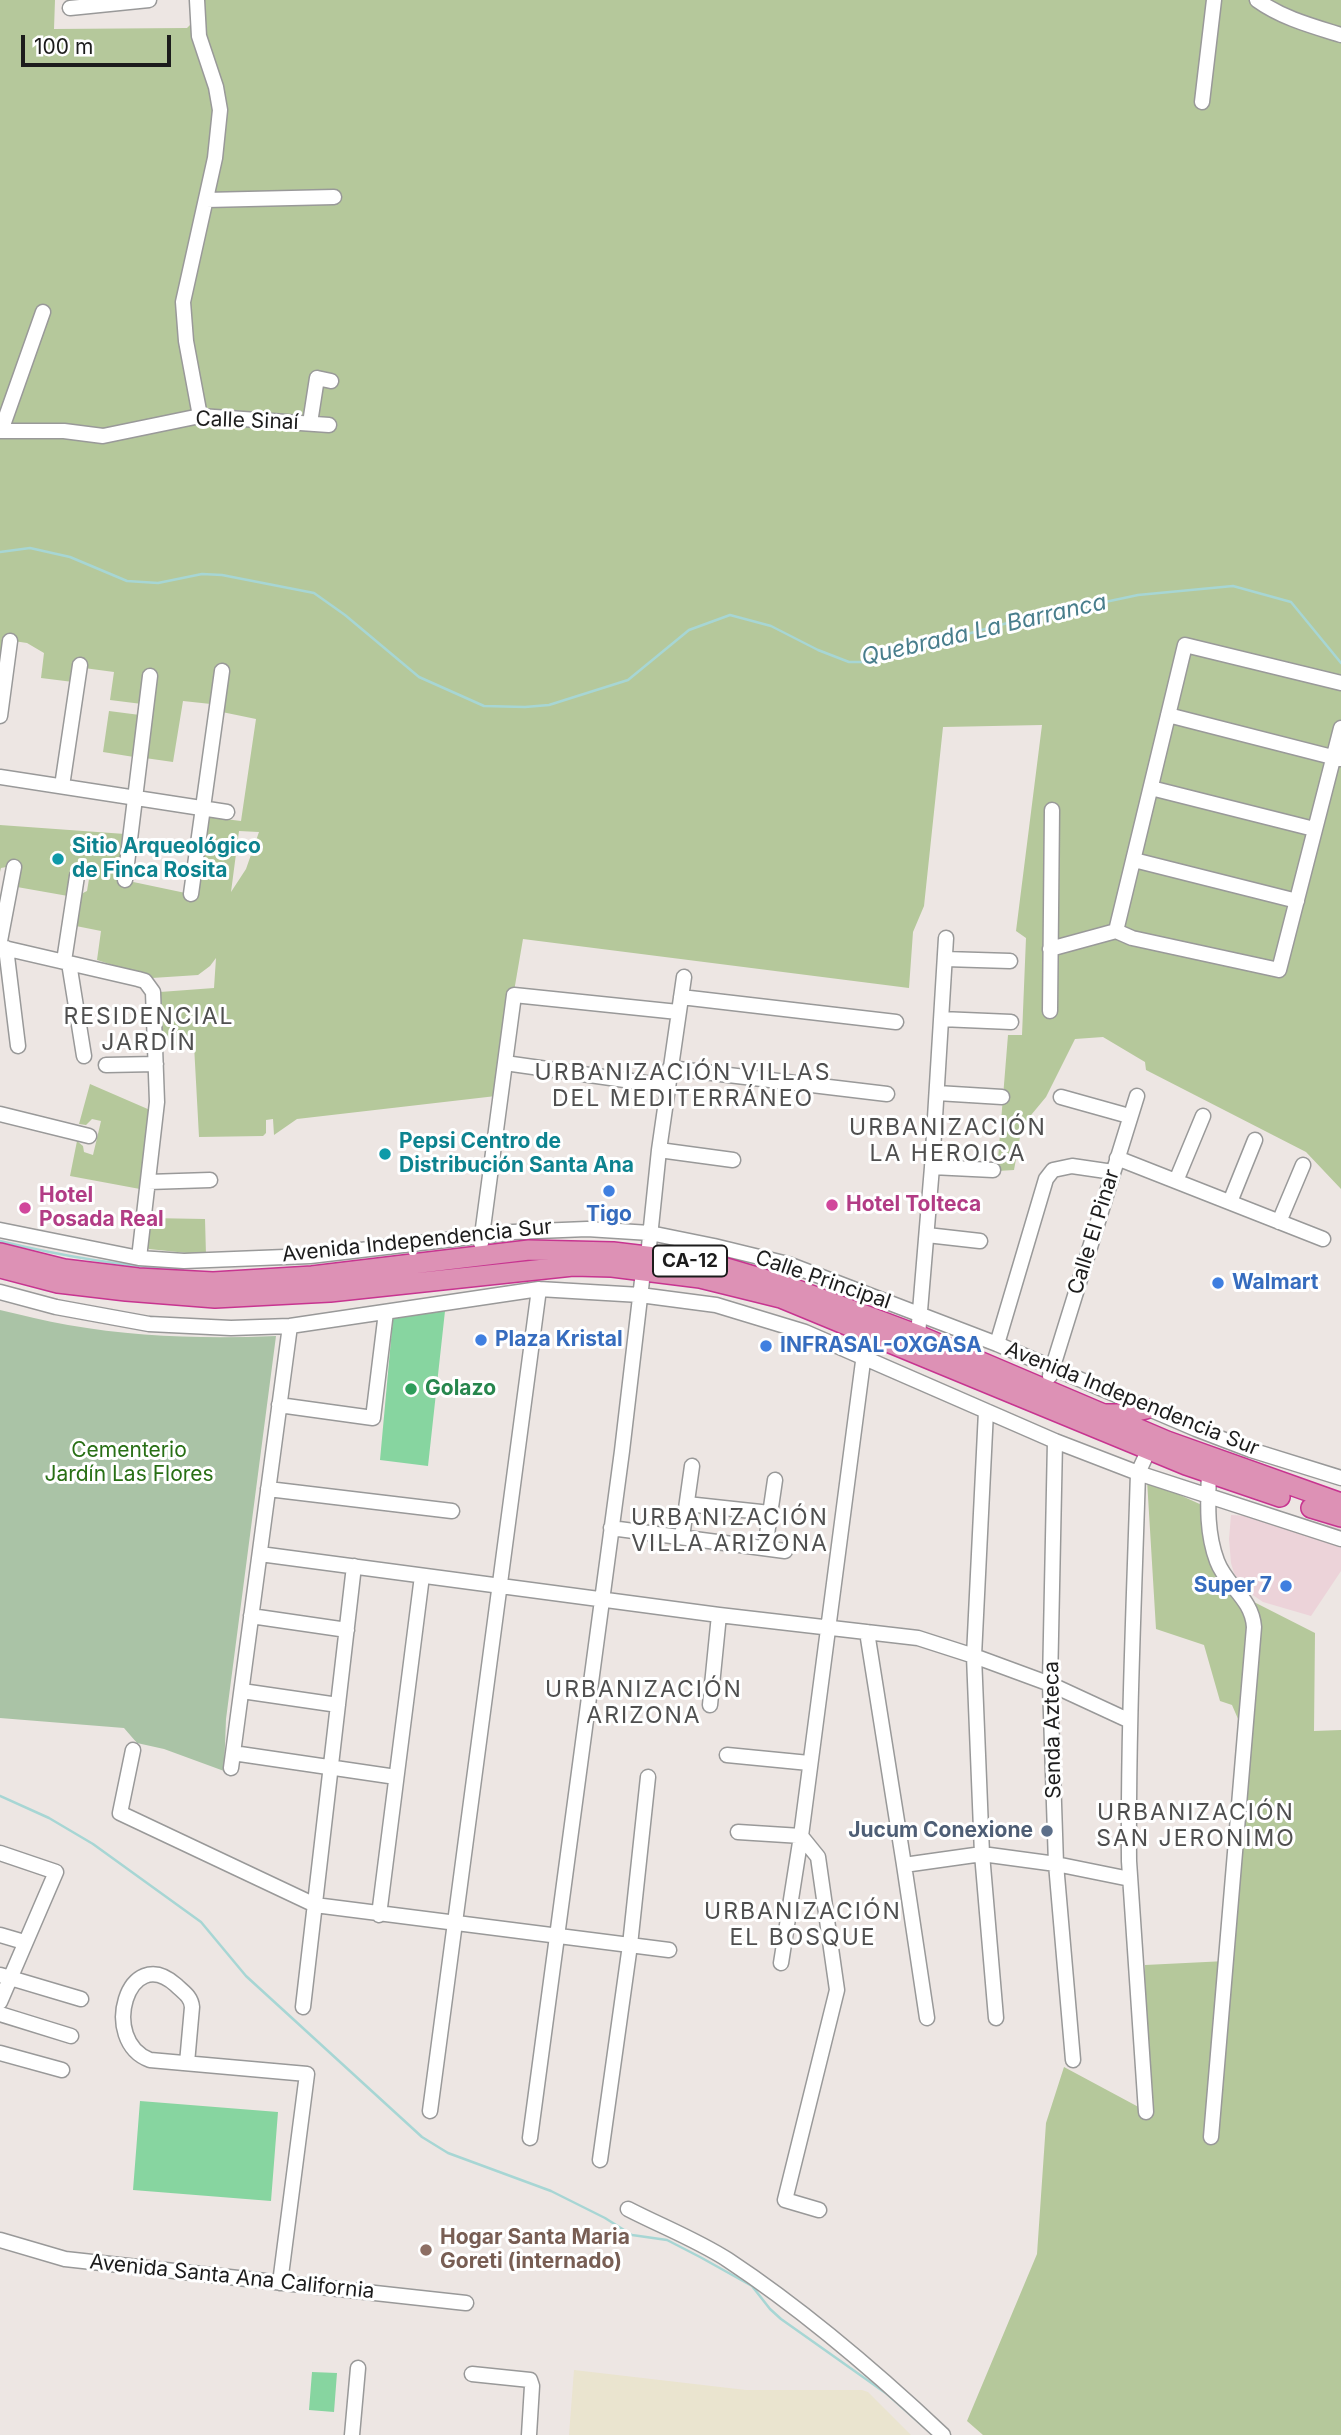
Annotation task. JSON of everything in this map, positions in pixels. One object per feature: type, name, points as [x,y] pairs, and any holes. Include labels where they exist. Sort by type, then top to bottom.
[{"type":"highway","name":"Avenida Independencia Sur","points":[[0,1253],[64,1269],[138,1278],[213,1282],[311,1266],[551,1250],[646,1264],[780,1298],[867,1331],[1149,1450],[1341,1517]]},
{"type":"highway","name":"Avenida Independencia Sur","points":[[0,1268],[58,1283],[215,1298],[330,1292],[573,1266],[713,1264],[784,1285],[918,1335],[1098,1413],[1246,1471],[1341,1503]]},
{"type":"highway","points":[[1098,1413],[1122,1414],[1146,1409]]},
{"type":"street","points":[[70,8],[149,0]]},
{"type":"street","points":[[197,0],[202,47],[219,101],[215,158],[183,302],[186,341],[200,416]]},
{"type":"street","points":[[1202,102],[1214,0]]},
{"type":"street","points":[[1257,0],[1304,23],[1341,35]]},
{"type":"street","points":[[206,200],[334,197]]},
{"type":"street","points":[[1,431],[43,312]]},
{"type":"street","points":[[310,424],[317,379],[331,381]]},
{"type":"street","name":"Calle Sinaí","points":[[1,431],[64,431],[103,436],[200,416],[329,425]]},
{"type":"street","points":[[0,716],[10,640]]},
{"type":"street","points":[[1116,931],[1185,645],[1341,684]]},
{"type":"street","points":[[62,786],[79,665]]},
{"type":"street","points":[[191,894],[222,671]]},
{"type":"street","points":[[125,880],[150,676]]},
{"type":"street","points":[[1168,715],[1337,758]]},
{"type":"street","points":[[1050,949],[1116,931],[1132,938],[1276,971],[1281,968],[1314,829],[1337,758],[1341,728]]},
{"type":"street","points":[[0,777],[227,812]]},
{"type":"street","points":[[1151,788],[1314,829]]},
{"type":"street","points":[[1051,1011],[1052,810]]},
{"type":"street","points":[[1133,860],[1297,901]]},
{"type":"street","points":[[14,867],[2,946],[18,1046]]},
{"type":"street","points":[[77,876],[67,962],[84,1056]]},
{"type":"street","name":"Calle Principal","points":[[920,1308],[946,938]]},
{"type":"street","points":[[2,946],[138,979],[149,985],[154,1000],[157,1112],[139,1258]]},
{"type":"street","points":[[945,959],[1010,961]]},
{"type":"street","points":[[530,2138],[646,1264],[667,1086],[684,977]]},
{"type":"street","points":[[478,1254],[483,1235],[514,995],[678,1012]]},
{"type":"street","points":[[681,996],[896,1022]]},
{"type":"street","points":[[941,1019],[1011,1022]]},
{"type":"street","points":[[505,1063],[667,1086]]},
{"type":"street","points":[[106,1065],[156,1064]]},
{"type":"street","points":[[670,1068],[887,1094]]},
{"type":"street","points":[[937,1093],[1002,1097]]},
{"type":"street","name":"Calle El Pinar","points":[[1045,1390],[1137,1096]]},
{"type":"street","points":[[1061,1097],[1129,1116]]},
{"type":"street","points":[[0,1114],[89,1136]]},
{"type":"street","points":[[1176,1181],[1203,1116]]},
{"type":"street","points":[[1230,1202],[1255,1140]]},
{"type":"street","points":[[659,1150],[733,1160]]},
{"type":"street","points":[[997,1345],[1046,1179],[1053,1170],[1072,1166],[1115,1165],[1176,1181],[1323,1239]]},
{"type":"street","points":[[1279,1222],[1303,1165]]},
{"type":"street","points":[[932,1167],[993,1170]]},
{"type":"street","points":[[148,1182],[210,1180]]},
{"type":"street","name":"Calle Principal","points":[[0,1230],[139,1258],[311,1266],[483,1235],[587,1229],[649,1233],[788,1264],[920,1308],[997,1345],[1146,1409],[1251,1450],[1341,1478]]},
{"type":"street","points":[[927,1235],[980,1241]]},
{"type":"street","points":[[430,2111],[539,1289]]},
{"type":"street","points":[[0,1292],[56,1307],[149,1324],[231,1328],[290,1326],[539,1289],[640,1295],[716,1305],[805,1332],[1055,1441],[1138,1473],[1341,1539]]},
{"type":"street","points":[[918,1335],[920,1308]]},
{"type":"street","points":[[279,1405],[373,1418],[386,1312]]},
{"type":"street","points":[[290,1326],[232,1760],[331,1768],[396,1777]]},
{"type":"street","points":[[781,1963],[801,1836],[867,1331]]},
{"type":"street","points":[[986,1411],[974,1656],[982,1854],[996,2018]]},
{"type":"street","name":"Senda Azteca","points":[[1055,1441],[1051,1684],[1056,1864],[1073,2060]]},
{"type":"street","points":[[1146,2112],[1130,1879],[1130,1721],[1138,1473],[1149,1450]]},
{"type":"street","points":[[682,1537],[692,1466]]},
{"type":"street","points":[[1209,1472],[1208,1523],[1217,1563],[1248,1604],[1254,1627],[1212,2137]]},
{"type":"street","points":[[765,1548],[775,1480]]},
{"type":"street","points":[[268,1489],[452,1511]]},
{"type":"street","points":[[687,1504],[770,1513]]},
{"type":"street","points":[[611,1528],[785,1551]]},
{"type":"street","points":[[260,1554],[918,1639],[1051,1684],[1130,1721]]},
{"type":"street","points":[[303,2007],[354,1566]]},
{"type":"street","points":[[379,1914],[422,1576]]},
{"type":"street","points":[[710,1705],[719,1615]]},
{"type":"street","points":[[251,1616],[346,1630]]},
{"type":"street","points":[[867,1633],[927,2018]]},
{"type":"street","points":[[242,1691],[338,1705]]},
{"type":"street","points":[[133,1750],[120,1813],[315,1905],[669,1950]]},
{"type":"street","points":[[727,1755],[809,1763]]},
{"type":"street","points":[[600,2160],[630,1945],[648,1777]]},
{"type":"street","points":[[738,1832],[801,1836],[818,1857],[837,1990],[785,2200],[819,2210]]},
{"type":"street","points":[[0,1853],[56,1871],[5,1977],[0,2002]]},
{"type":"street","points":[[904,1865],[982,1854],[1056,1864],[1130,1879]]},
{"type":"street","points":[[0,1935],[24,1942]]},
{"type":"street","points":[[187,2063],[192,2007],[190,1998],[162,1975],[150,1975],[137,1981],[124,2000],[123,2018],[127,2037],[145,2058],[187,2063],[307,2074],[280,2283]]},
{"type":"street","points":[[5,1977],[81,1999]]},
{"type":"street","points":[[0,2014],[71,2036]]},
{"type":"street","points":[[0,2053],[62,2070]]},
{"type":"street","points":[[628,2208],[726,2259],[800,2313],[892,2387],[943,2435]]},
{"type":"street","name":"Avenida Santa Ana California","points":[[0,2240],[65,2259],[466,2303]]},
{"type":"street","points":[[352,2435],[358,2368]]},
{"type":"street","points":[[472,2374],[530,2379],[532,2386],[529,2435]]},
{"type":"shaded area","points":[[1231,1515],[1268,1517],[1327,1529],[1326,1520],[1341,1526],[1341,1571],[1311,1616],[1263,1602],[1244,1589],[1231,1563]]},
{"type":"shaded area","points":[[574,2370],[746,2390],[862,2390],[868,2392],[911,2435],[569,2435]]},
{"type":"green space","points":[[0,0],[55,0],[54,29],[187,28],[205,10],[205,0],[1341,0],[1341,1189],[1306,1152],[1146,1070],[1145,1062],[1103,1037],[1075,1039],[1046,1097],[1022,1126],[1014,1170],[997,1171],[1008,1035],[1022,1035],[1026,938],[1016,931],[1042,725],[943,727],[924,906],[913,932],[909,988],[523,939],[496,1096],[297,1119],[274,1135],[273,1119],[266,1120],[266,1133],[263,1136],[199,1137],[194,1045],[162,1047],[160,992],[214,988],[216,958],[198,975],[152,978],[97,960],[101,931],[76,926],[81,894],[87,891],[89,879],[84,873],[72,871],[68,896],[17,887],[20,864],[8,862],[0,872],[0,825],[125,834],[119,879],[195,895],[209,817],[241,821],[256,719],[222,712],[211,704],[183,701],[173,762],[145,758],[142,704],[110,700],[114,672],[84,668],[73,682],[41,678],[44,653],[27,643],[7,640],[0,681]],"holes":[[[239,831],[259,832],[246,869],[231,892]]]},
{"type":"green space","points":[[109,711],[140,715],[134,757],[103,752]]},
{"type":"green space","points":[[90,1084],[150,1110],[140,1189],[70,1176],[77,1141],[83,1146],[84,1152],[93,1155],[101,1121],[92,1119],[86,1125],[79,1124]]},
{"type":"green space","points":[[149,1218],[205,1219],[206,1255],[149,1249],[146,1247]]},
{"type":"green space","name":"Cementerio Jardín Las Flores","points":[[0,1310],[94,1329],[146,1335],[276,1336],[226,1719],[224,1771],[164,1749],[137,1743],[124,1728],[0,1718]]},
{"type":"green space","name":"Golazo","points":[[445,1311],[428,1466],[380,1460],[393,1318]]},
{"type":"green space","points":[[1147,1480],[1215,1511],[1211,1518],[1221,1562],[1252,1601],[1315,1633],[1314,1731],[1341,1730],[1341,2435],[983,2435],[967,2421],[1037,2254],[1046,2123],[1064,2067],[1146,2111],[1145,1965],[1226,1961],[1245,1735],[1232,1705],[1220,1701],[1204,1645],[1156,1629]]},
{"type":"green space","points":[[140,2101],[278,2112],[271,2201],[133,2190]]},
{"type":"green space","points":[[312,2372],[337,2373],[334,2412],[309,2410]]},
{"type":"waterway","name":"Quebrada La Barranca","points":[[0,552],[30,548],[70,557],[127,581],[158,583],[202,574],[222,575],[314,593],[345,615],[419,677],[484,706],[549,705],[628,680],[689,630],[730,615],[771,626],[849,662],[865,662],[1011,622],[1138,595],[1233,586],[1291,602],[1341,663]]},
{"type":"waterway","points":[[0,1241],[91,1260],[183,1270]]},
{"type":"waterway","points":[[0,1796],[49,1818],[93,1844],[201,1922],[246,1976],[422,2137],[448,2153],[551,2191],[632,2235],[667,2240],[752,2286],[781,2319],[887,2394],[933,2435]]},
{"type":"place","name":"Sitio Arqueológico de Finca Rosita","points":[[58,859]]},
{"type":"place","name":"Pepsi Centro de Distribución Santa Ana","points":[[385,1154]]},
{"type":"place","name":"Tigo","points":[[609,1191]]},
{"type":"place","name":"Hotel Tolteca","points":[[832,1205]]},
{"type":"place","name":"Hotel Posada Real","points":[[25,1208]]},
{"type":"place","name":"Walmart","points":[[1218,1283]]},
{"type":"place","name":"Plaza Kristal","points":[[481,1340]]},
{"type":"place","name":"INFRASAL-OXGASA","points":[[766,1346]]},
{"type":"place","name":"Golazo","points":[[411,1389]]},
{"type":"place","name":"Super 7","points":[[1286,1586]]},
{"type":"place","name":"Jucum Conexione","points":[[1047,1831]]},
{"type":"place","name":"Hogar Santa Maria Goreti (internado)","points":[[426,2250]]},
{"type":"district","name":"RESIDENCIAL JARDÍN","points":[[149,1030]]},
{"type":"district","name":"URBANIZACIÓN VILLAS DEL MEDITERRÁNEO","points":[[683,1086]]},
{"type":"district","name":"URBANIZACIÓN LA HEROICA","points":[[948,1141]]},
{"type":"district","name":"URBANIZACIÓN VILLA ARIZONA","points":[[730,1531]]},
{"type":"district","name":"URBANIZACIÓN ARIZONA","points":[[644,1703]]},
{"type":"district","name":"URBANIZACIÓN SAN JERONIMO","points":[[1196,1826]]},
{"type":"district","name":"URBANIZACIÓN EL BOSQUE","points":[[803,1925]]}]
